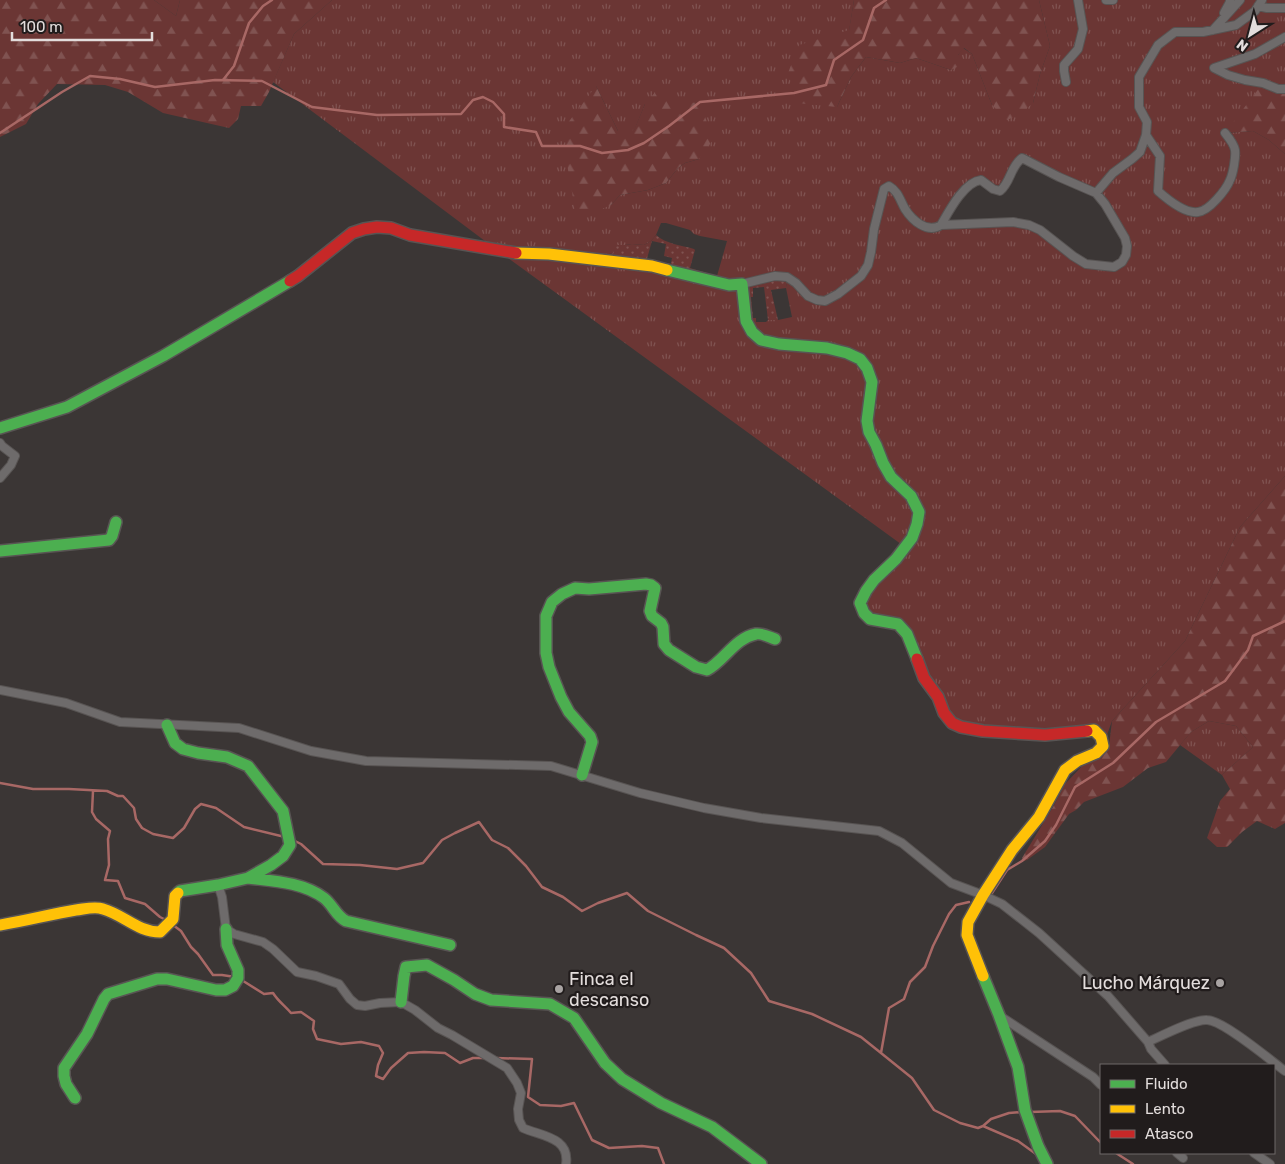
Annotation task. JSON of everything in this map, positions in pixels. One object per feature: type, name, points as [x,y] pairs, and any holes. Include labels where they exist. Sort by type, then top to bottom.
[{"type":"street","points":[[1066,82],[1064,65],[1078,49],[1083,29],[1078,0]]},
{"type":"street","points":[[1106,0],[1113,0]]},
{"type":"street","points":[[1213,30],[1225,12],[1230,0]]},
{"type":"street","points":[[1213,30],[1240,0]]},
{"type":"street","points":[[1096,193],[1113,173],[1140,152],[1146,135],[1147,122],[1139,107],[1139,77],[1158,46],[1175,32],[1203,32],[1236,25],[1255,11],[1260,3],[1267,8],[1285,8]]},
{"type":"street","points":[[1285,37],[1255,54],[1214,68],[1228,75],[1245,80],[1263,82],[1278,89],[1285,89]]},
{"type":"street","points":[[1146,135],[1160,156],[1158,191],[1168,201],[1193,212],[1201,212],[1222,194],[1230,180],[1235,150],[1225,133]]},
{"type":"street","points":[[0,428],[67,407],[119,380],[298,276],[352,233],[377,227],[391,228],[410,235],[521,254],[549,254],[652,266],[729,285],[742,284],[775,276],[787,276],[808,296],[825,301],[838,294],[861,276],[868,264],[884,189],[889,186],[894,188],[905,210],[916,222],[927,227],[1013,222],[1029,225],[1040,230],[1086,264],[1114,267],[1122,262],[1126,255],[1127,246],[1125,238],[1110,211],[1096,193],[1022,158],[1013,167],[1005,187],[1000,191],[993,189],[981,180],[970,185],[941,225]]},
{"type":"street","points":[[742,284],[746,321],[752,332],[761,340],[779,344],[827,348],[847,353],[860,359],[867,368],[872,382],[866,421],[869,432],[890,477],[911,496],[919,512],[912,538],[896,559],[874,580],[866,591],[860,603],[864,613],[870,619],[898,624],[907,634],[924,678],[938,697],[944,713],[952,724],[983,731],[1045,735],[1094,730],[1101,737],[1103,746],[1096,753],[1078,760],[1065,770],[1039,817],[1012,850],[968,922],[967,935],[1018,1066],[1026,1112],[1038,1146],[1047,1164]]},
{"type":"street","points":[[0,443],[15,456],[0,478]]},
{"type":"street","points":[[0,551],[109,540],[116,522]]},
{"type":"street","points":[[582,775],[592,742],[590,736],[569,712],[552,675],[546,653],[546,616],[552,602],[562,594],[575,588],[589,589],[651,585],[655,588],[655,592],[650,612],[663,626],[664,644],[669,650],[703,669],[712,668],[728,651],[744,639],[755,634],[762,634],[775,639]]},
{"type":"street","points":[[0,690],[66,703],[120,722],[239,728],[311,752],[366,761],[551,766],[640,792],[704,808],[761,818],[879,831],[902,843],[951,883],[1002,904],[1039,933],[1108,996],[1148,1042],[1151,1049],[1164,1064]]},
{"type":"street","points":[[0,925],[56,913],[102,908],[142,929],[160,932],[173,920],[175,896],[180,891],[248,878],[283,856],[290,844],[283,811],[248,766],[227,757],[183,749],[175,743],[167,725]]},
{"type":"street","points":[[248,878],[276,881],[310,890],[326,899],[341,918],[356,923],[450,945]]},
{"type":"street","points":[[75,1098],[66,1083],[64,1068],[87,1034],[108,994],[157,979],[216,990],[225,990],[233,986],[238,978],[238,970],[227,946],[222,897],[218,885]]},
{"type":"street","points":[[226,928],[234,934],[262,942],[273,949],[297,972],[339,984],[357,1005],[365,1006],[401,1002],[415,1010],[438,1028],[507,1068],[521,1093],[518,1109],[519,1120],[523,1128],[552,1138],[562,1144],[567,1156],[566,1164]]},
{"type":"street","points":[[401,1002],[406,968],[427,965],[475,994],[491,1000],[550,1004],[574,1018],[605,1063],[622,1078],[661,1103],[712,1126],[761,1164]]},
{"type":"street","points":[[998,1015],[1100,1083]]},
{"type":"street","points":[[1148,1042],[1201,1020],[1208,1020],[1215,1022],[1240,1037],[1285,1071]]},
{"type":"street","points":[[1255,1154],[1270,1164]]},
{"type":"green space","points":[[0,0],[154,0],[176,16],[180,0],[332,0],[294,34],[261,106],[241,106],[238,119],[229,128],[163,113],[128,92],[105,85],[57,84],[38,104],[26,124],[0,137]]},
{"type":"green space","points":[[154,0],[180,0],[176,16]]},
{"type":"green space","points":[[332,0],[854,0],[837,107],[851,77],[866,57],[900,63],[916,58],[951,70],[963,48],[972,54],[992,105],[1033,103],[1040,74],[1050,46],[1039,0],[1285,0],[1285,89],[1226,133],[1253,131],[1269,140],[1285,154],[1285,476],[1240,527],[1185,641],[1112,721],[1103,746],[1094,730],[1045,735],[952,723],[907,634],[870,619],[860,603],[905,547],[497,250],[273,82],[294,34]],"holes":[[[596,86],[618,131],[634,131],[645,104],[679,104],[699,159],[685,163],[678,168],[666,183],[648,190],[620,195],[611,205]],[[1022,158],[1096,193],[1127,246],[1122,262],[1104,266],[1073,256],[1029,225],[939,225],[961,195],[981,180],[1000,191]],[[661,223],[666,223],[690,230],[700,236],[727,241],[717,276],[712,280],[594,258],[613,253],[613,245],[644,245],[656,235]],[[787,277],[786,288],[792,317],[768,320],[766,322],[746,321],[742,284]]]},
{"type":"green space","points":[[854,0],[1039,0],[1050,46],[1040,74],[1033,103],[1020,114],[1007,120],[992,105],[972,54],[964,48],[958,55],[961,65],[951,70],[916,58],[900,63],[866,57],[851,77],[837,107],[797,103],[788,73],[799,45],[849,30]]},
{"type":"green space","points":[[1263,83],[1285,89],[1285,154],[1269,140],[1253,131],[1225,133]]},
{"type":"green space","points":[[596,86],[618,131],[634,130],[645,104],[658,89],[673,94],[679,104],[700,102],[713,140],[699,159],[685,163],[678,168],[666,183],[648,190],[620,195],[611,205],[583,217],[575,209],[565,153],[567,124]]},
{"type":"green space","points":[[656,235],[669,242],[694,249],[690,268],[717,276],[712,280],[592,259],[613,253],[612,245],[644,245]],"holes":[[[652,241],[666,244],[664,256],[672,258],[670,268],[646,262]]]},
{"type":"green space","points":[[787,277],[786,288],[771,290],[778,320],[768,320],[764,287],[753,288],[753,297],[751,297],[753,318],[756,318],[756,322],[746,321],[742,284]]},
{"type":"green space","points":[[1285,476],[1285,823],[1275,829],[1257,821],[1242,832],[1227,847],[1217,847],[1207,838],[1220,801],[1230,789],[1222,775],[1253,747],[1236,726],[1209,721],[1191,732],[1166,762],[1148,768],[1123,787],[1084,802],[1069,814],[1045,847],[1024,861],[1022,858],[1065,784],[1083,765],[1101,758],[1109,746],[1112,721],[1185,641],[1240,527]]},
{"type":"green space","points":[[1209,721],[1236,726],[1253,747],[1222,775],[1180,745],[1191,732]]},
{"type":"waterway","points":[[223,80],[234,66],[249,23],[263,6],[272,0]]},
{"type":"waterway","points":[[0,133],[90,76],[120,79],[155,87],[215,80],[262,81],[312,107],[377,115],[461,114],[473,100],[483,97],[493,102],[504,114],[504,127],[536,132],[542,146],[580,146],[602,153],[628,150],[644,143],[700,102],[794,93],[826,85],[834,60],[863,40],[874,8],[886,0]]},
{"type":"waterway","points":[[992,893],[1007,870],[1022,861],[1045,841],[1056,825],[1075,787],[1113,763],[1156,722],[1225,681],[1248,650],[1253,636],[1285,621]]},
{"type":"waterway","points":[[0,783],[33,789],[107,791],[123,796],[134,808],[136,819],[142,828],[153,834],[173,838],[184,828],[195,809],[201,804],[216,808],[244,827],[285,837]]},
{"type":"waterway","points":[[93,791],[92,812],[96,819],[110,831],[108,839],[109,865],[105,880],[118,881],[125,898],[145,904],[166,920]]},
{"type":"waterway","points":[[293,840],[301,844],[323,864],[397,869],[423,863],[442,840],[479,822],[492,840],[508,848],[526,866],[542,887],[563,897],[582,911],[627,893],[648,911],[724,948],[751,973],[769,1001],[812,1014],[861,1037],[912,1078],[934,1110],[960,1123],[978,1128],[991,1119],[1009,1113],[1022,1112]]},
{"type":"waterway","points":[[881,1053],[889,1008],[904,999],[910,982],[925,967],[949,914],[956,905],[969,902]]},
{"type":"waterway","points":[[173,925],[181,931],[213,975],[235,977]]},
{"type":"waterway","points":[[240,979],[264,994],[273,993],[291,1013],[301,1012],[314,1021],[313,1029],[317,1039],[341,1044],[361,1042],[379,1046],[383,1053],[376,1076],[383,1079],[391,1068],[408,1053],[445,1053],[460,1063],[473,1058],[485,1058]]},
{"type":"waterway","points":[[496,1058],[532,1059],[528,1097],[540,1105],[561,1106],[574,1103],[592,1140],[609,1148],[642,1146],[658,1148],[664,1164]]},
{"type":"waterway","points":[[1030,1112],[1060,1111],[1075,1116],[1100,1142]]},
{"type":"waterway","points":[[983,1126],[1018,1141],[1036,1154]]},
{"type":"waterway","points":[[1118,1154],[1133,1164]]},
{"type":"traffic: fast","points":[[667,270],[729,285],[742,284],[746,321],[752,332],[761,340],[779,344],[827,348],[847,353],[860,359],[867,368],[872,382],[867,421],[869,432],[891,477],[911,496],[919,512],[912,538],[896,559],[874,580],[860,603],[864,613],[870,619],[898,624],[907,634],[917,659]]},
{"type":"traffic: fast","points":[[0,428],[67,407],[163,356],[290,281]]},
{"type":"traffic: fast","points":[[0,551],[109,540],[116,522]]},
{"type":"traffic: fast","points":[[582,775],[592,742],[590,736],[569,712],[561,697],[549,667],[546,653],[546,616],[552,602],[562,594],[575,588],[589,589],[651,585],[655,588],[650,611],[652,616],[663,627],[664,644],[669,650],[696,667],[707,670],[749,636],[761,634],[775,639]]},
{"type":"traffic: fast","points":[[167,725],[175,743],[183,749],[227,757],[248,766],[283,811],[290,845],[283,856],[248,878],[180,891],[178,893]]},
{"type":"traffic: fast","points":[[248,878],[288,883],[307,889],[324,898],[346,921],[450,945]]},
{"type":"traffic: fast","points":[[75,1098],[66,1084],[64,1068],[87,1034],[108,994],[157,979],[167,979],[216,990],[225,990],[233,986],[238,978],[238,970],[227,945],[226,929]]},
{"type":"traffic: fast","points":[[401,1002],[406,967],[427,965],[475,994],[491,1000],[550,1004],[574,1018],[605,1063],[622,1079],[661,1103],[712,1127],[761,1164]]},
{"type":"traffic: fast","points":[[983,976],[1018,1067],[1025,1110],[1038,1146],[1047,1164]]},
{"type":"traffic: slow","points":[[516,253],[549,254],[652,266],[667,270]]},
{"type":"traffic: slow","points":[[983,976],[967,935],[968,922],[1012,850],[1039,817],[1065,770],[1077,761],[1096,753],[1103,746],[1101,737],[1094,730],[1087,731]]},
{"type":"traffic: slow","points":[[0,925],[97,908],[111,912],[145,929],[160,932],[173,919],[175,896],[178,893]]},
{"type":"traffic: jam","points":[[290,281],[352,233],[377,227],[391,228],[410,235],[516,253]]},
{"type":"traffic: jam","points":[[917,659],[924,678],[938,697],[944,713],[952,723],[961,727],[983,731],[1045,735],[1087,731]]},
{"type":"place","name":"Lucho Márquez","points":[[1220,983]]},
{"type":"place","name":"Finca el descanso","points":[[559,989]]}]
